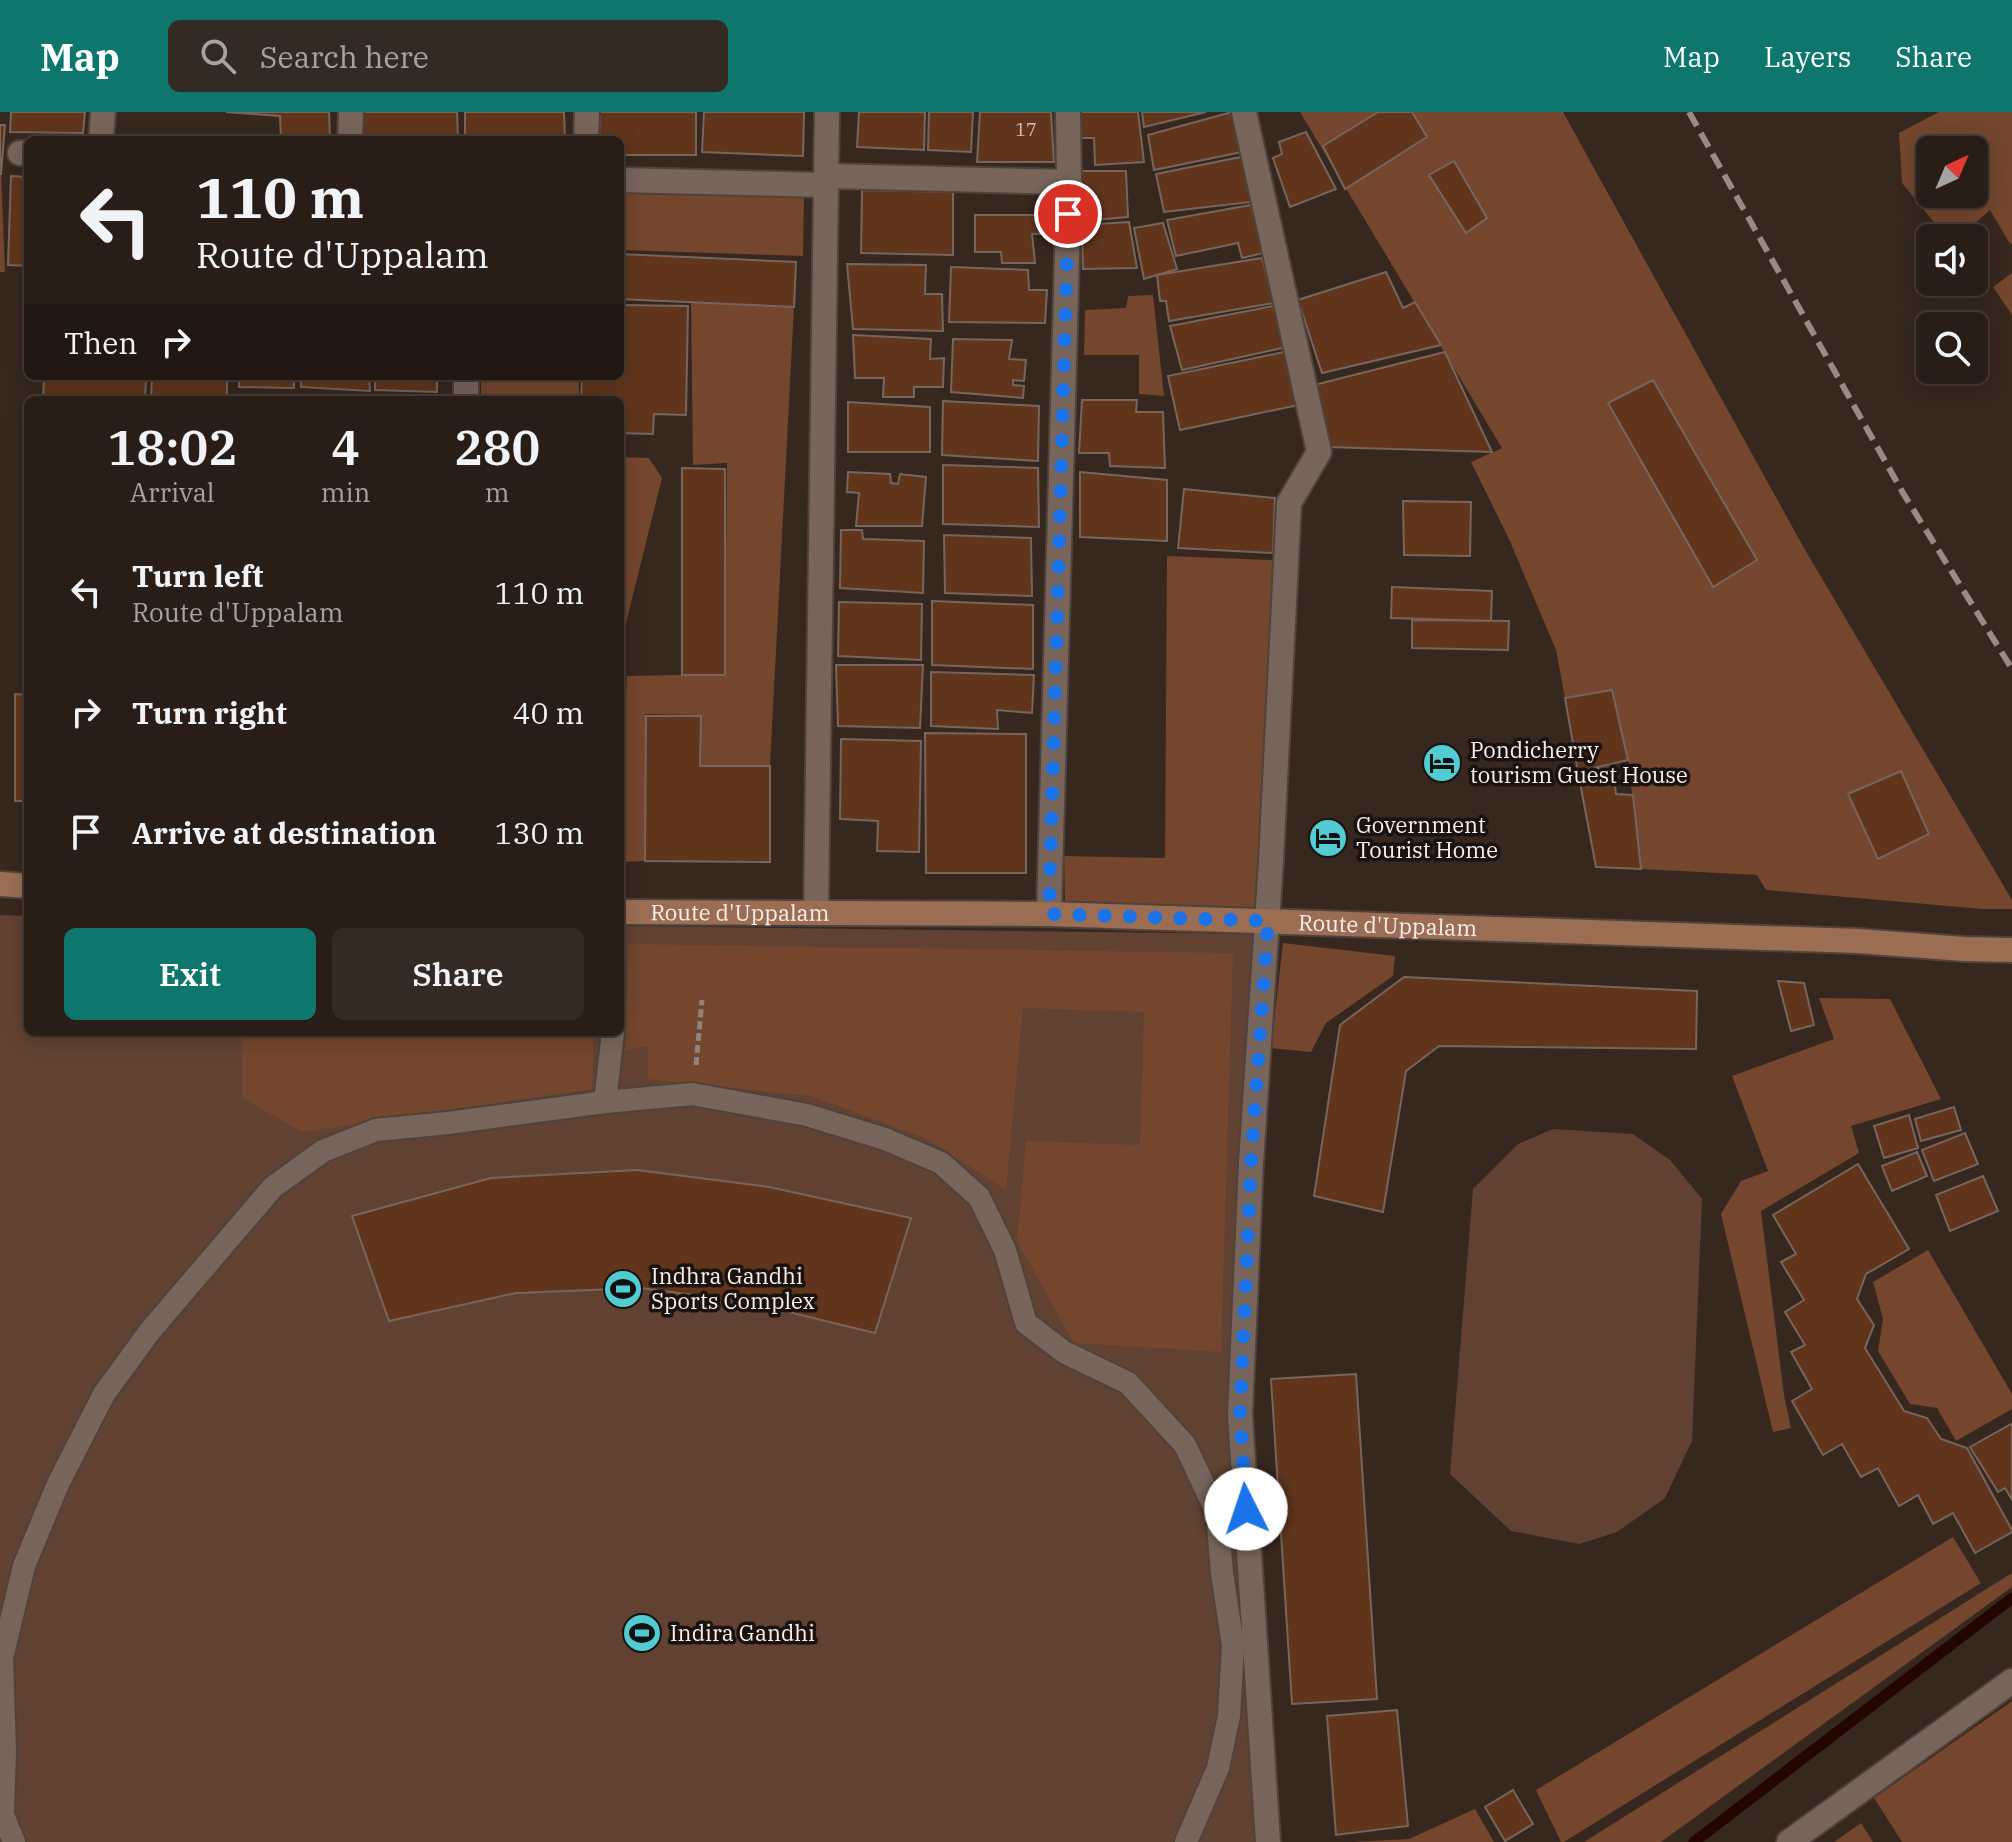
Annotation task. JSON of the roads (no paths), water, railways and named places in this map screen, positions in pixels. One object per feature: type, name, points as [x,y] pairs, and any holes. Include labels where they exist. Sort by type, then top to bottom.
[{"type":"main road","points":[[0,884],[24,886]]},
{"type":"main road","name":"Route d'Uppalam","points":[[624,912],[1049,914],[1858,941],[2012,950]]},
{"type":"street","points":[[101,136],[103,112]]},
{"type":"street","points":[[350,136],[351,112]]},
{"type":"street","points":[[586,136],[587,112]]},
{"type":"street","points":[[816,912],[827,112]]},
{"type":"street","points":[[1049,914],[1069,182],[1068,112]]},
{"type":"street","points":[[1244,112],[1319,452],[1289,503],[1268,921],[1251,1163],[1240,1415],[1268,1842]]},
{"type":"street","points":[[624,180],[1069,182]]},
{"type":"street","points":[[1789,1842],[2012,1681]]},
{"type":"lane","points":[[605,1102],[613,1036]]},
{"type":"lane","points":[[14,1842],[3,1815],[2,1658],[24,1566],[58,1484],[104,1394],[150,1331],[273,1187],[323,1151],[376,1130],[692,1094],[807,1115],[885,1139],[941,1163],[979,1197],[1005,1250],[1026,1323],[1064,1352],[1128,1383],[1185,1445],[1217,1513],[1233,1646],[1229,1716],[1218,1768],[1186,1842]]},
{"type":"waterway","points":[[1694,1842],[2012,1598]]},
{"type":"railway","points":[[1689,112],[1903,493],[2012,669]]},
{"type":"place","name":"Pondicherry tourism Guest House","points":[[1442,763]]},
{"type":"place","name":"Government Tourist Home","points":[[1328,838]]},
{"type":"place","name":"Indhra Gandhi Sports Complex","points":[[623,1289]]},
{"type":"place","name":"Indira Gandhi","points":[[642,1633]]}]
